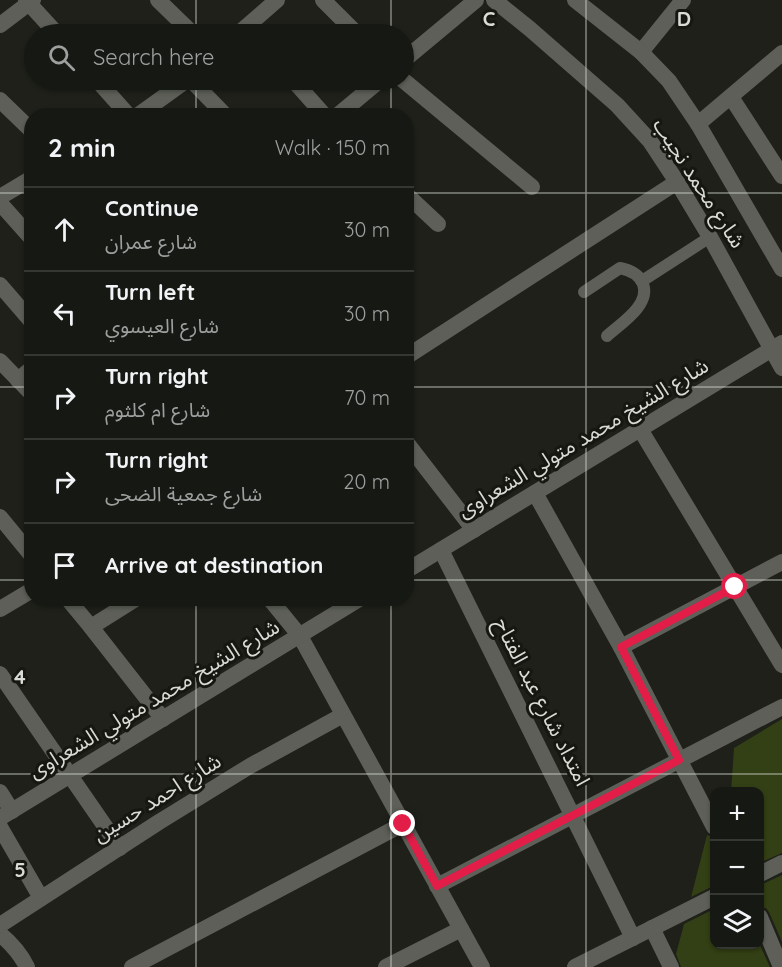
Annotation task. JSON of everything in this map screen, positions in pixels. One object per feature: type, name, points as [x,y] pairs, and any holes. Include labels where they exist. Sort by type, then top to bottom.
[{"type":"street","points":[[158,0],[183,24]]},
{"type":"street","points":[[253,24],[277,0]]},
{"type":"street","points":[[323,0],[347,24]]},
{"type":"street","points":[[414,52],[476,0]]},
{"type":"street","name":"شارع محمد نجيب","points":[[494,0],[616,105],[650,141],[777,346],[782,368]]},
{"type":"street","name":"شارع محمد نجيب","points":[[575,0],[641,52],[669,81],[698,124],[782,269]]},
{"type":"street","points":[[641,52],[683,0]]},
{"type":"street","points":[[0,25],[30,1],[49,24]]},
{"type":"street","points":[[698,124],[782,53]]},
{"type":"street","points":[[414,89],[532,187]]},
{"type":"street","points":[[106,90],[122,108]]},
{"type":"street","points":[[149,108],[175,90]]},
{"type":"street","points":[[199,90],[218,108]]},
{"type":"street","points":[[302,90],[319,108]]},
{"type":"street","points":[[347,108],[368,90]]},
{"type":"street","points":[[731,97],[782,177]]},
{"type":"street","points":[[0,100],[24,123]]},
{"type":"street","points":[[414,352],[677,182]]},
{"type":"street","points":[[0,197],[24,183]]},
{"type":"street","points":[[0,202],[24,230]]},
{"type":"street","points":[[414,202],[438,224]]},
{"type":"street","points":[[0,285],[24,313]]},
{"type":"street","name":"شارع الشيخ محمد متولي الشعراوى","points":[[414,566],[777,346]]},
{"type":"street","points":[[0,361],[24,386]]},
{"type":"street","points":[[18,380],[24,375]]},
{"type":"street","points":[[640,429],[782,665]]},
{"type":"street","points":[[414,452],[474,530]]},
{"type":"street","points":[[536,493],[621,647],[710,819]]},
{"type":"street","points":[[0,517],[24,546]]},
{"type":"street","name":"امتداد شارع عبد الفتاح","points":[[441,550],[633,938]]},
{"type":"street","points":[[621,647],[782,562]]},
{"type":"street","points":[[0,609],[24,595]]},
{"type":"street","points":[[74,606],[163,719]]},
{"type":"street","points":[[91,627],[124,606]]},
{"type":"street","points":[[276,606],[300,636],[482,967]]},
{"type":"street","name":"شارع الشيخ محمد متولي الشعراوى","points":[[6,815],[347,606]]},
{"type":"street","points":[[0,674],[120,848]]},
{"type":"street","points":[[437,886],[782,706]]},
{"type":"street","name":"شارع احمد حسين","points":[[0,925],[250,766],[343,715]]},
{"type":"street","points":[[0,792],[6,815]]},
{"type":"street","points":[[132,967],[403,824]]},
{"type":"street","points":[[0,827],[41,898]]},
{"type":"street","points":[[764,872],[782,863]]},
{"type":"street","points":[[583,965],[710,899]]},
{"type":"street","points":[[652,928],[671,967]]},
{"type":"street","points":[[764,928],[781,967]]},
{"type":"street","points":[[386,967],[461,929]]},
{"type":"street","points":[[0,934],[22,956],[27,967]]},
{"type":"lane","points":[[642,281],[710,237]]},
{"type":"lane","points":[[584,292],[620,268],[636,274],[642,281],[644,296],[641,303],[607,336]]},
{"type":"building","points":[[782,719],[782,853],[764,861],[764,787],[731,787],[734,748]]},
{"type":"building","points":[[707,835],[710,836],[710,888],[691,897]]},
{"type":"building","points":[[782,875],[782,942],[769,912],[764,908],[765,883]]},
{"type":"building","points":[[710,911],[710,949],[762,949],[770,967],[681,967],[676,954],[684,924]]},
{"type":"route","points":[[403,824],[437,886],[679,760],[621,647],[735,587]]}]
